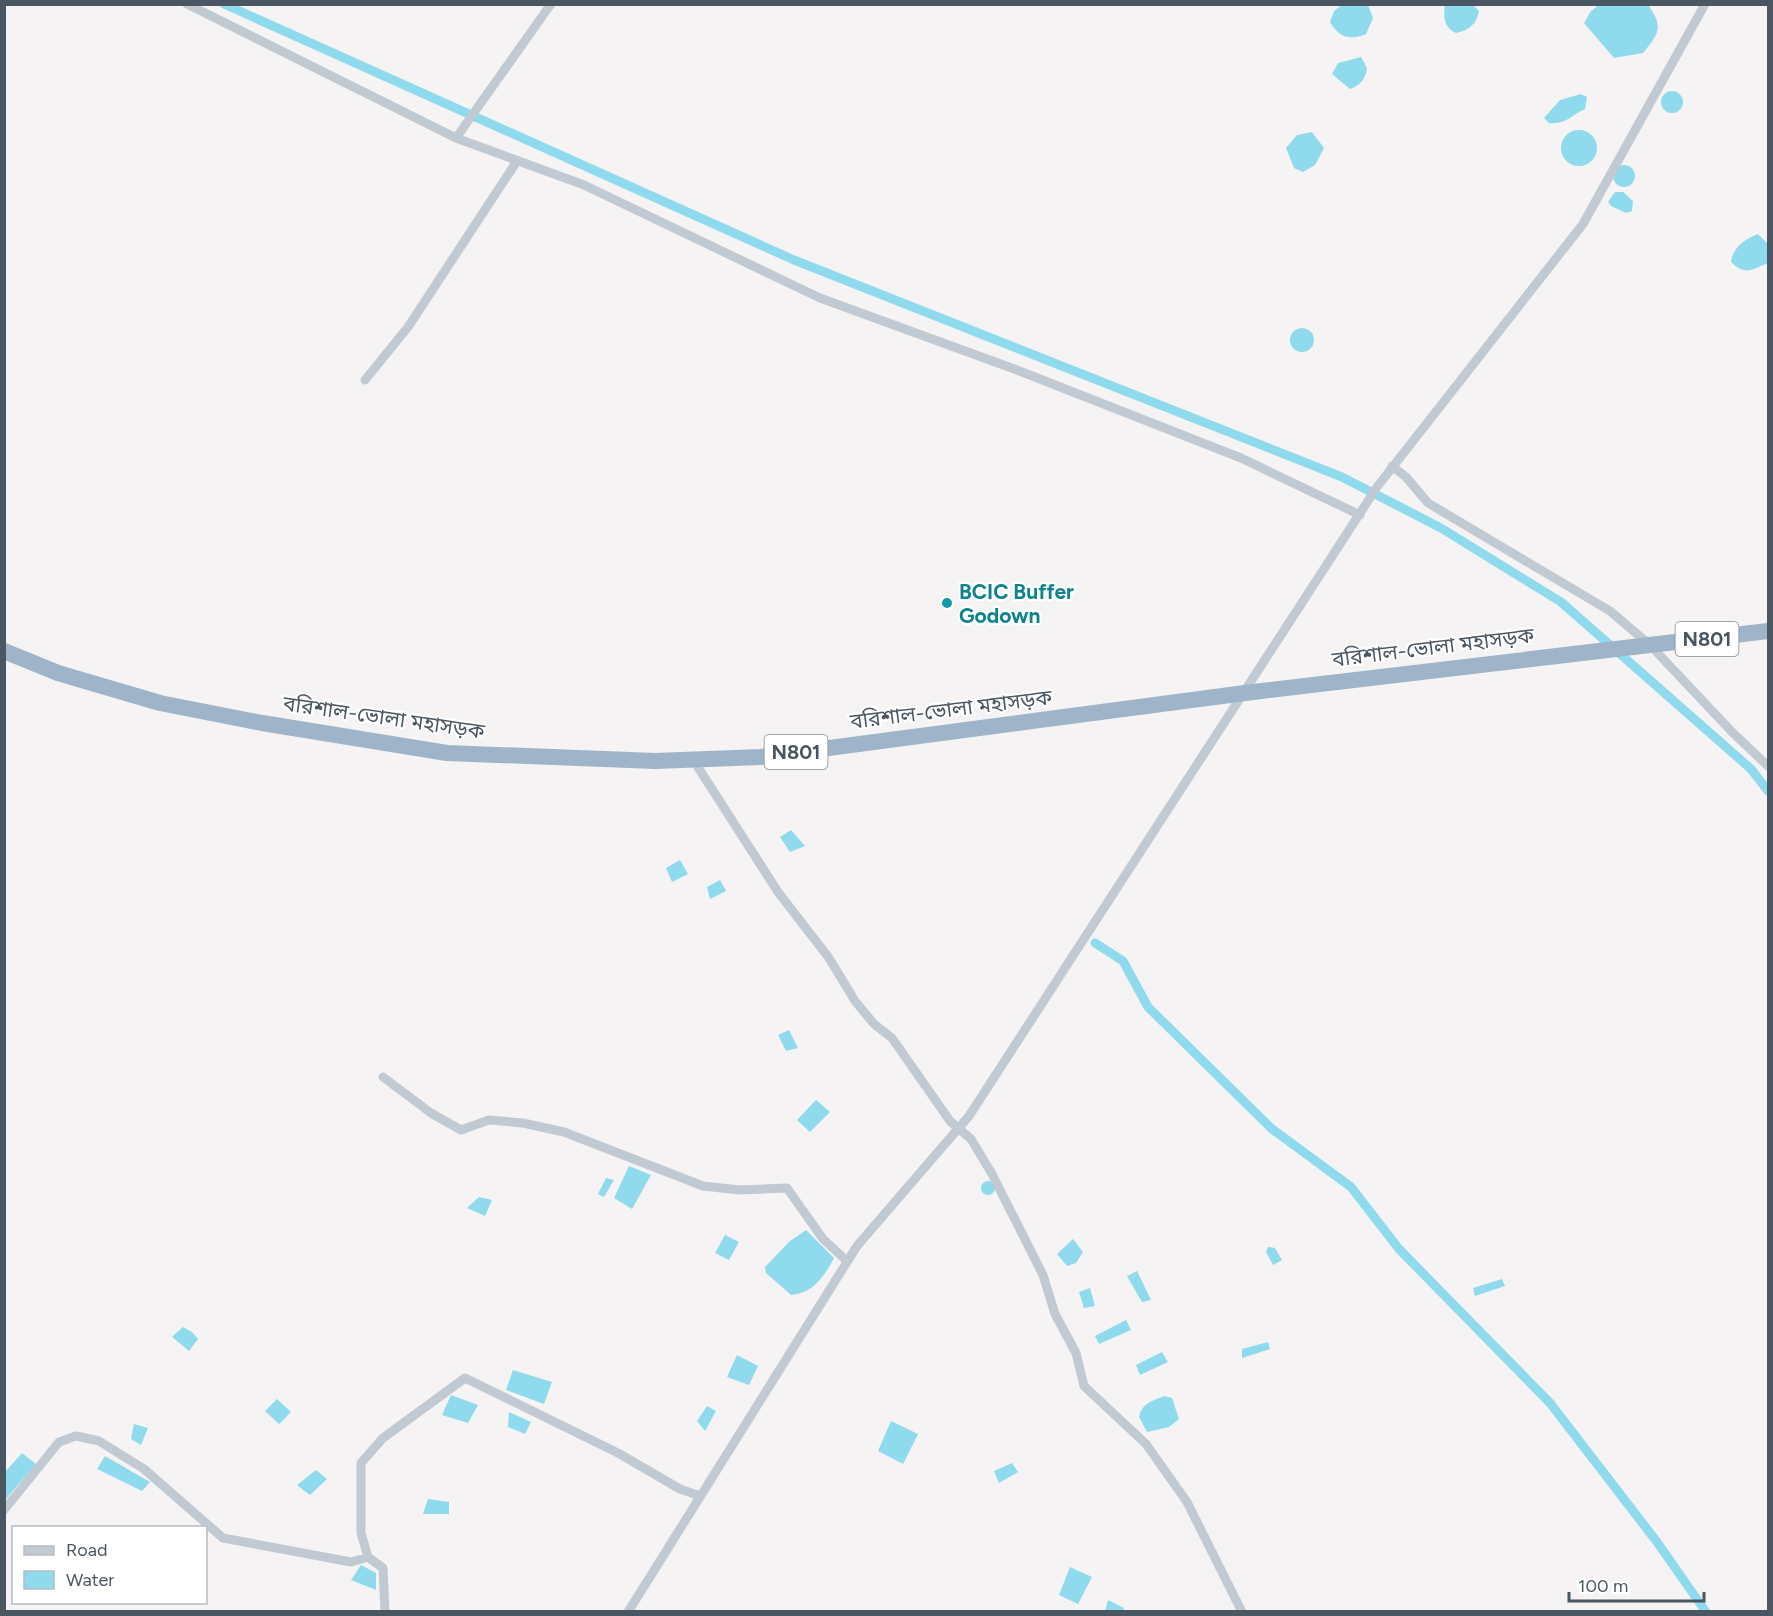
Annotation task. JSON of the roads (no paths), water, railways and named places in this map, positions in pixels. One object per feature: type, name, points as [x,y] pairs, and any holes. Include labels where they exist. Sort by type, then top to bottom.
[{"type":"highway","name":"বরিশাল-ভোলা মহাসড়ক","points":[[4,651],[58,673],[160,703],[262,723],[447,753],[694,760],[761,757],[1245,693],[1768,631]]},
{"type":"street","points":[[187,4],[456,138],[584,185],[820,298],[1017,370],[1241,458],[1362,511]]},
{"type":"street","points":[[456,138],[551,4]]},
{"type":"street","points":[[628,1611],[856,1246],[958,1128],[1245,693],[1377,487],[1583,224],[1671,61],[1705,4]]},
{"type":"street","points":[[365,380],[408,327],[517,160]]},
{"type":"street","points":[[1392,466],[1406,477],[1428,503],[1610,611],[1648,645],[1732,733],[1768,766]]},
{"type":"street","points":[[694,760],[778,892],[829,958],[855,1001],[874,1024],[892,1038],[943,1111],[971,1139],[992,1174],[1043,1275],[1055,1314],[1076,1353],[1084,1386],[1146,1444],[1187,1502],[1242,1611]]},
{"type":"street","points":[[383,1077],[430,1113],[461,1130],[489,1120],[523,1123],[564,1132],[703,1186],[740,1190],[787,1188],[823,1239],[847,1261]]},
{"type":"street","points":[[386,1611],[383,1568],[368,1557],[361,1533],[361,1463],[383,1438],[465,1378],[618,1453],[680,1489],[700,1496]]},
{"type":"street","points":[[4,1510],[59,1442],[76,1436],[99,1441],[144,1469],[224,1538],[351,1562],[368,1557]]},
{"type":"water","points":[[1342,5],[1368,5],[1373,18],[1366,34],[1354,37],[1345,36],[1333,27],[1330,22],[1334,11]]},
{"type":"water","points":[[1445,5],[1473,5],[1479,11],[1478,16],[1472,26],[1456,33],[1445,21]]},
{"type":"water","points":[[1599,5],[1648,5],[1656,19],[1658,30],[1643,53],[1614,58],[1584,23],[1591,11]]},
{"type":"water","points":[[1361,57],[1367,68],[1365,75],[1360,84],[1350,89],[1332,74],[1338,63]]},
{"type":"water","points":[[1672,91],[1680,94],[1683,102],[1680,110],[1672,113],[1664,110],[1661,102],[1664,94]]},
{"type":"water","points":[[1581,94],[1587,97],[1585,109],[1560,122],[1549,123],[1544,118],[1560,100]]},
{"type":"water","points":[[1579,130],[1592,135],[1597,148],[1592,161],[1579,166],[1566,161],[1561,148],[1566,135]]},
{"type":"water","points":[[1312,132],[1324,148],[1315,165],[1303,172],[1294,168],[1286,148],[1297,135]]},
{"type":"water","points":[[1624,165],[1632,168],[1635,176],[1632,184],[1624,187],[1616,184],[1613,176],[1616,168]]},
{"type":"water","points":[[1615,192],[1623,192],[1633,201],[1632,211],[1626,213],[1611,206],[1608,202]]},
{"type":"water","points":[[1758,234],[1768,244],[1768,263],[1749,270],[1741,269],[1731,262],[1734,252],[1744,241]]},
{"type":"water","points":[[1302,328],[1307,329],[1313,335],[1313,345],[1307,351],[1302,352],[1297,351],[1291,345],[1290,340],[1291,335],[1297,329]]},
{"type":"water","points":[[791,830],[805,846],[790,852],[780,837]]},
{"type":"water","points":[[680,860],[688,874],[672,882],[666,868]]},
{"type":"water","points":[[720,880],[726,891],[710,899],[707,887]]},
{"type":"water","points":[[789,1030],[798,1048],[786,1051],[778,1035]]},
{"type":"water","points":[[816,1100],[830,1112],[810,1132],[797,1120]]},
{"type":"water","points":[[629,1166],[651,1175],[632,1209],[614,1198]]},
{"type":"water","points":[[606,1178],[614,1180],[604,1197],[598,1194]]},
{"type":"water","points":[[988,1181],[993,1183],[995,1188],[993,1193],[988,1195],[983,1193],[981,1188],[983,1183]]},
{"type":"water","points":[[479,1197],[492,1200],[485,1216],[467,1208]]},
{"type":"water","points":[[806,1230],[834,1258],[817,1283],[806,1291],[791,1295],[766,1273],[765,1267],[790,1241]]},
{"type":"water","points":[[725,1235],[739,1242],[729,1260],[715,1253]]},
{"type":"water","points":[[1073,1239],[1083,1252],[1076,1263],[1067,1266],[1057,1254]]},
{"type":"water","points":[[1268,1247],[1275,1248],[1282,1260],[1273,1265],[1266,1252]]},
{"type":"water","points":[[1137,1271],[1151,1300],[1142,1302],[1127,1276]]},
{"type":"water","points":[[1502,1279],[1505,1286],[1475,1296],[1473,1288]]},
{"type":"water","points":[[1090,1288],[1095,1306],[1084,1308],[1079,1292]]},
{"type":"water","points":[[1126,1320],[1131,1330],[1099,1344],[1095,1336]]},
{"type":"water","points":[[183,1327],[198,1339],[189,1351],[172,1337]]},
{"type":"water","points":[[1268,1342],[1270,1349],[1242,1358],[1242,1349]]},
{"type":"water","points":[[1162,1352],[1168,1362],[1140,1375],[1136,1365]]},
{"type":"water","points":[[737,1355],[758,1366],[749,1385],[727,1377]]},
{"type":"water","points":[[513,1370],[552,1382],[544,1404],[506,1390]]},
{"type":"water","points":[[451,1395],[478,1405],[468,1423],[442,1415]]},
{"type":"water","points":[[1164,1396],[1172,1398],[1179,1419],[1169,1427],[1147,1432],[1139,1417],[1140,1412],[1148,1403]]},
{"type":"water","points":[[277,1399],[291,1412],[279,1424],[265,1411]]},
{"type":"water","points":[[707,1406],[716,1411],[705,1431],[697,1421]]},
{"type":"water","points":[[509,1412],[531,1422],[525,1434],[508,1427]]},
{"type":"water","points":[[891,1421],[918,1434],[903,1464],[878,1451]]},
{"type":"water","points":[[134,1424],[148,1428],[141,1445],[131,1439]]},
{"type":"water","points":[[22,1453],[36,1464],[5,1500],[5,1472]]},
{"type":"water","points":[[105,1456],[150,1482],[142,1491],[97,1469]]},
{"type":"water","points":[[1012,1463],[1018,1472],[999,1483],[994,1471]]},
{"type":"water","points":[[316,1470],[327,1479],[310,1495],[297,1485]]},
{"type":"water","points":[[428,1499],[449,1502],[449,1514],[423,1514]]},
{"type":"water","points":[[361,1565],[376,1573],[376,1590],[351,1580]]},
{"type":"water","points":[[1070,1567],[1092,1577],[1078,1604],[1059,1595]]},
{"type":"water","points":[[1108,1600],[1124,1608],[1123,1611],[1105,1611]]},
{"type":"waterway","points":[[224,4],[794,260],[1342,477],[1441,528],[1561,602],[1751,769],[1768,791]]},
{"type":"waterway","points":[[1095,943],[1123,961],[1148,1007],[1272,1129],[1351,1187],[1399,1249],[1550,1403],[1657,1542],[1706,1612]]},
{"type":"place","name":"BCIC Buffer Godown","points":[[947,603]]}]
